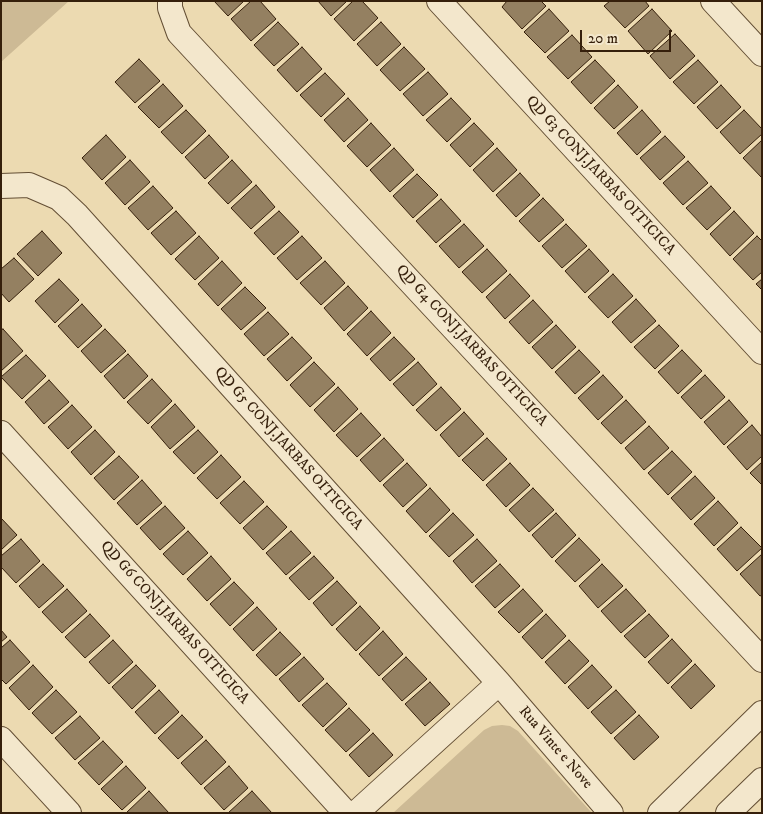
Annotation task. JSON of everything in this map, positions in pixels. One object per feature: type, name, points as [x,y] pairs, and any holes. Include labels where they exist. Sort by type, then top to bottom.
[{"type":"street","name":"QD G4 CONJ.JARBAS OITICICA","points":[[170,1],[170,8],[180,33],[762,660]]},
{"type":"street","name":"QD G3 CONJ.JARBAS OITICICA","points":[[439,1],[762,352]]},
{"type":"street","points":[[713,1],[762,54]]},
{"type":"street","name":"QD G5 CONJ.JARBAS OITICICA","points":[[1,186],[29,184],[59,198],[77,214],[499,683]]},
{"type":"street","name":"QD G6 CONJ.JARBAS OITICICA","points":[[1,433],[346,813]]},
{"type":"street","points":[[356,813],[499,683]]},
{"type":"street","name":"Rua Vinte e Nove","points":[[499,683],[611,813]]},
{"type":"street","points":[[660,813],[762,713]]},
{"type":"street","points":[[1,739],[69,813]]},
{"type":"street","points":[[728,813],[762,780]]},
{"type":"shaded area","points":[[1,1],[69,1],[1,62]]},
{"type":"shaded area","points":[[492,726],[510,726],[518,731],[592,813],[393,813],[484,730]]},
{"type":"building","points":[[214,1],[244,1],[228,16]]},
{"type":"building","points":[[251,1],[260,1],[276,19],[251,41],[231,19]]},
{"type":"building","points":[[318,1],[347,1],[331,16]]},
{"type":"building","points":[[353,1],[362,1],[378,18],[354,41],[334,19]]},
{"type":"building","points":[[507,1],[541,1],[546,6],[522,29],[502,7]]},
{"type":"building","points":[[610,1],[645,1],[649,6],[625,28],[604,6]]},
{"type":"building","points":[[549,9],[569,31],[545,53],[524,32]]},
{"type":"building","points":[[652,9],[672,31],[648,54],[628,31]]},
{"type":"building","points":[[278,22],[299,44],[274,66],[254,45]]},
{"type":"building","points":[[381,22],[401,44],[377,66],[357,44]]},
{"type":"building","points":[[675,34],[695,56],[670,79],[650,56]]},
{"type":"building","points":[[572,35],[592,57],[568,79],[547,57]]},
{"type":"building","points":[[302,47],[322,69],[297,92],[277,70]]},
{"type":"building","points":[[404,47],[425,69],[400,91],[380,70]]},
{"type":"building","points":[[139,59],[160,81],[135,103],[115,82]]},
{"type":"building","points":[[595,60],[615,81],[591,104],[571,82]]},
{"type":"building","points":[[698,60],[718,82],[694,104],[673,82]]},
{"type":"building","points":[[428,72],[448,94],[423,116],[403,94]]},
{"type":"building","points":[[325,73],[345,94],[321,117],[300,95]]},
{"type":"building","points":[[163,84],[183,106],[159,128],[138,107]]},
{"type":"building","points":[[618,85],[638,107],[614,129],[594,108]]},
{"type":"building","points":[[721,85],[741,107],[717,129],[697,107]]},
{"type":"building","points":[[348,98],[368,120],[344,142],[324,120]]},
{"type":"building","points":[[451,98],[471,119],[447,142],[426,120]]},
{"type":"building","points":[[186,110],[206,131],[182,154],[161,132]]},
{"type":"building","points":[[642,110],[661,132],[637,155],[617,133]]},
{"type":"building","points":[[744,110],[762,129],[762,134],[740,154],[720,132]]},
{"type":"building","points":[[371,123],[391,145],[367,167],[347,146]]},
{"type":"building","points":[[474,123],[494,144],[470,167],[450,145]]},
{"type":"building","points":[[106,135],[126,157],[102,180],[82,158]]},
{"type":"building","points":[[209,135],[229,157],[205,179],[185,157]]},
{"type":"building","points":[[665,136],[685,157],[660,180],[640,158]]},
{"type":"building","points":[[762,140],[762,178],[743,158]]},
{"type":"building","points":[[394,148],[414,170],[390,192],[370,170]]},
{"type":"building","points":[[497,148],[517,170],[493,192],[473,170]]},
{"type":"building","points":[[130,160],[150,182],[125,205],[105,183]]},
{"type":"building","points":[[232,160],[252,182],[228,204],[208,183]]},
{"type":"building","points":[[688,161],[708,183],[683,205],[663,183]]},
{"type":"building","points":[[520,173],[540,195],[516,217],[496,195]]},
{"type":"building","points":[[417,174],[438,195],[413,218],[393,196]]},
{"type":"building","points":[[256,185],[275,207],[251,229],[231,208]]},
{"type":"building","points":[[153,186],[173,208],[148,230],[128,208]]},
{"type":"building","points":[[711,186],[731,208],[707,230],[686,208]]},
{"type":"building","points":[[543,198],[564,220],[539,242],[519,221]]},
{"type":"building","points":[[441,199],[461,221],[436,243],[416,221]]},
{"type":"building","points":[[176,211],[196,233],[171,255],[151,233]]},
{"type":"building","points":[[279,211],[299,232],[274,255],[254,233]]},
{"type":"building","points":[[734,211],[754,233],[730,256],[710,234]]},
{"type":"building","points":[[464,224],[484,246],[459,268],[439,246]]},
{"type":"building","points":[[566,224],[587,246],[562,268],[542,246]]},
{"type":"building","points":[[42,231],[62,253],[38,276],[17,254]]},
{"type":"building","points":[[199,236],[219,258],[195,280],[175,259]]},
{"type":"building","points":[[302,236],[322,258],[297,280],[277,258]]},
{"type":"building","points":[[757,236],[762,241],[762,272],[753,280],[733,259]]},
{"type":"building","points":[[487,249],[507,271],[482,293],[462,272]]},
{"type":"building","points":[[589,249],[609,271],[585,293],[565,271]]},
{"type":"building","points":[[14,258],[34,279],[9,302],[1,293],[1,269]]},
{"type":"building","points":[[222,261],[242,283],[218,306],[198,284]]},
{"type":"building","points":[[325,261],[345,283],[321,305],[300,283]]},
{"type":"building","points":[[510,274],[530,296],[505,319],[486,297]]},
{"type":"building","points":[[613,274],[633,296],[608,318],[588,297]]},
{"type":"building","points":[[59,279],[79,300],[55,323],[35,301]]},
{"type":"building","points":[[762,279],[762,290],[756,284]]},
{"type":"building","points":[[348,286],[368,308],[344,331],[324,308]]},
{"type":"building","points":[[245,287],[266,308],[241,330],[221,309]]},
{"type":"building","points":[[636,299],[656,321],[631,343],[612,322]]},
{"type":"building","points":[[533,300],[553,322],[529,344],[509,322]]},
{"type":"building","points":[[82,304],[102,326],[78,348],[58,326]]},
{"type":"building","points":[[371,311],[391,333],[367,356],[347,334]]},
{"type":"building","points":[[268,312],[289,334],[264,356],[244,334]]},
{"type":"building","points":[[556,325],[576,347],[552,369],[532,347]]},
{"type":"building","points":[[659,325],[679,346],[655,369],[634,347]]},
{"type":"building","points":[[3,329],[23,351],[1,371],[1,330]]},
{"type":"building","points":[[105,329],[126,351],[101,373],[81,351]]},
{"type":"building","points":[[292,337],[312,358],[287,381],[267,359]]},
{"type":"building","points":[[394,337],[415,359],[390,381],[370,359]]},
{"type":"building","points":[[579,350],[600,372],[575,394],[555,372]]},
{"type":"building","points":[[682,350],[702,371],[678,394],[658,372]]},
{"type":"building","points":[[128,354],[148,376],[124,399],[104,376]]},
{"type":"building","points":[[26,355],[46,376],[22,399],[1,377]]},
{"type":"building","points":[[314,362],[335,384],[310,407],[290,385]]},
{"type":"building","points":[[418,362],[437,384],[413,406],[393,384]]},
{"type":"building","points":[[603,375],[623,397],[598,420],[578,398]]},
{"type":"building","points":[[705,375],[725,397],[701,419],[681,397]]},
{"type":"building","points":[[152,379],[172,401],[148,424],[127,402]]},
{"type":"building","points":[[49,380],[69,402],[44,424],[25,402]]},
{"type":"building","points":[[338,387],[358,409],[334,432],[314,410]]},
{"type":"building","points":[[441,387],[461,409],[436,431],[416,410]]},
{"type":"building","points":[[626,400],[646,422],[621,444],[601,423]]},
{"type":"building","points":[[729,400],[748,422],[724,445],[704,422]]},
{"type":"building","points":[[175,404],[195,427],[170,449],[151,427]]},
{"type":"building","points":[[72,405],[92,427],[68,449],[48,427]]},
{"type":"building","points":[[464,412],[484,434],[459,457],[440,435]]},
{"type":"building","points":[[361,413],[381,435],[357,457],[336,435]]},
{"type":"building","points":[[752,425],[762,437],[762,456],[747,470],[727,447]]},
{"type":"building","points":[[649,426],[669,448],[644,470],[625,448]]},
{"type":"building","points":[[95,430],[115,452],[91,475],[71,452]]},
{"type":"building","points":[[198,430],[218,452],[194,474],[173,452]]},
{"type":"building","points":[[384,438],[404,460],[380,482],[360,460]]},
{"type":"building","points":[[487,438],[507,459],[483,481],[462,460]]},
{"type":"building","points":[[672,451],[692,472],[668,495],[648,473]]},
{"type":"building","points":[[221,455],[241,477],[217,499],[197,478]]},
{"type":"building","points":[[119,456],[139,477],[114,500],[94,478]]},
{"type":"building","points":[[762,462],[762,485],[750,473]]},
{"type":"building","points":[[407,463],[427,485],[403,507],[383,485]]},
{"type":"building","points":[[510,463],[530,485],[506,507],[486,485]]},
{"type":"building","points":[[695,476],[715,498],[691,520],[671,498]]},
{"type":"building","points":[[142,480],[162,503],[137,525],[117,503]]},
{"type":"building","points":[[244,481],[264,502],[240,524],[220,503]]},
{"type":"building","points":[[430,488],[450,510],[426,533],[406,511]]},
{"type":"building","points":[[533,488],[554,510],[529,532],[509,510]]},
{"type":"building","points":[[718,501],[738,523],[714,546],[694,524]]},
{"type":"building","points":[[165,506],[185,528],[160,550],[140,528]]},
{"type":"building","points":[[267,506],[287,527],[263,550],[243,528]]},
{"type":"building","points":[[453,513],[474,535],[449,557],[429,536]]},
{"type":"building","points":[[556,513],[576,535],[552,558],[532,535]]},
{"type":"building","points":[[1,518],[17,535],[1,550]]},
{"type":"building","points":[[741,527],[762,548],[737,571],[717,549]]},
{"type":"building","points":[[188,531],[208,553],[183,575],[163,554]]},
{"type":"building","points":[[291,531],[311,553],[286,575],[266,553]]},
{"type":"building","points":[[579,538],[600,560],[575,582],[555,561]]},
{"type":"building","points":[[21,539],[40,561],[16,583],[1,567],[1,556]]},
{"type":"building","points":[[477,539],[497,561],[472,583],[453,561]]},
{"type":"building","points":[[762,554],[762,595],[760,596],[740,574]]},
{"type":"building","points":[[211,556],[231,579],[207,601],[187,579]]},
{"type":"building","points":[[314,556],[334,578],[309,600],[289,578]]},
{"type":"building","points":[[43,564],[64,586],[39,608],[19,586]]},
{"type":"building","points":[[500,564],[520,586],[495,608],[475,586]]},
{"type":"building","points":[[602,564],[623,586],[598,608],[579,586]]},
{"type":"building","points":[[337,581],[357,603],[332,626],[313,603]]},
{"type":"building","points":[[234,582],[254,603],[230,626],[210,604]]},
{"type":"building","points":[[67,589],[87,611],[62,633],[42,612]]},
{"type":"building","points":[[523,589],[543,611],[519,633],[498,612]]},
{"type":"building","points":[[626,589],[646,611],[621,633],[601,611]]},
{"type":"building","points":[[360,606],[380,628],[356,651],[336,629]]},
{"type":"building","points":[[257,607],[277,629],[253,651],[233,629]]},
{"type":"building","points":[[90,614],[110,636],[85,658],[65,637]]},
{"type":"building","points":[[546,614],[566,636],[542,659],[522,637]]},
{"type":"building","points":[[649,614],[669,636],[645,658],[624,636]]},
{"type":"building","points":[[1,630],[7,637],[1,642]]},
{"type":"building","points":[[383,631],[403,654],[379,676],[359,654]]},
{"type":"building","points":[[280,632],[301,654],[276,676],[256,655]]},
{"type":"building","points":[[672,639],[692,661],[668,684],[648,662]]},
{"type":"building","points":[[10,640],[30,662],[6,684],[1,679],[1,648]]},
{"type":"building","points":[[113,640],[133,662],[109,684],[89,662]]},
{"type":"building","points":[[569,640],[589,661],[565,684],[545,662]]},
{"type":"building","points":[[304,657],[324,679],[299,702],[279,679]]},
{"type":"building","points":[[406,657],[427,679],[402,701],[382,679]]},
{"type":"building","points":[[695,664],[715,686],[691,709],[671,687]]},
{"type":"building","points":[[33,665],[53,687],[29,710],[9,688]]},
{"type":"building","points":[[136,665],[156,686],[132,709],[112,687]]},
{"type":"building","points":[[592,665],[612,687],[588,709],[568,687]]},
{"type":"building","points":[[430,682],[450,704],[425,726],[405,704]]},
{"type":"building","points":[[327,683],[347,704],[323,727],[302,705]]},
{"type":"building","points":[[56,690],[77,712],[52,734],[32,713]]},
{"type":"building","points":[[159,690],[179,712],[155,734],[135,712]]},
{"type":"building","points":[[616,690],[636,712],[611,734],[591,712]]},
{"type":"building","points":[[349,708],[370,730],[346,752],[325,730]]},
{"type":"building","points":[[182,715],[203,737],[178,759],[158,738]]},
{"type":"building","points":[[639,715],[659,737],[634,760],[614,738]]},
{"type":"building","points":[[80,716],[100,738],[75,760],[55,738]]},
{"type":"building","points":[[373,733],[393,755],[369,777],[349,755]]},
{"type":"building","points":[[206,740],[226,762],[201,785],[181,763]]},
{"type":"building","points":[[103,741],[123,762],[99,785],[78,763]]},
{"type":"building","points":[[126,766],[146,788],[122,810],[101,789]]},
{"type":"building","points":[[229,766],[248,788],[224,810],[204,788]]},
{"type":"building","points":[[149,791],[169,813],[126,813]]},
{"type":"building","points":[[252,791],[272,813],[228,813]]}]
